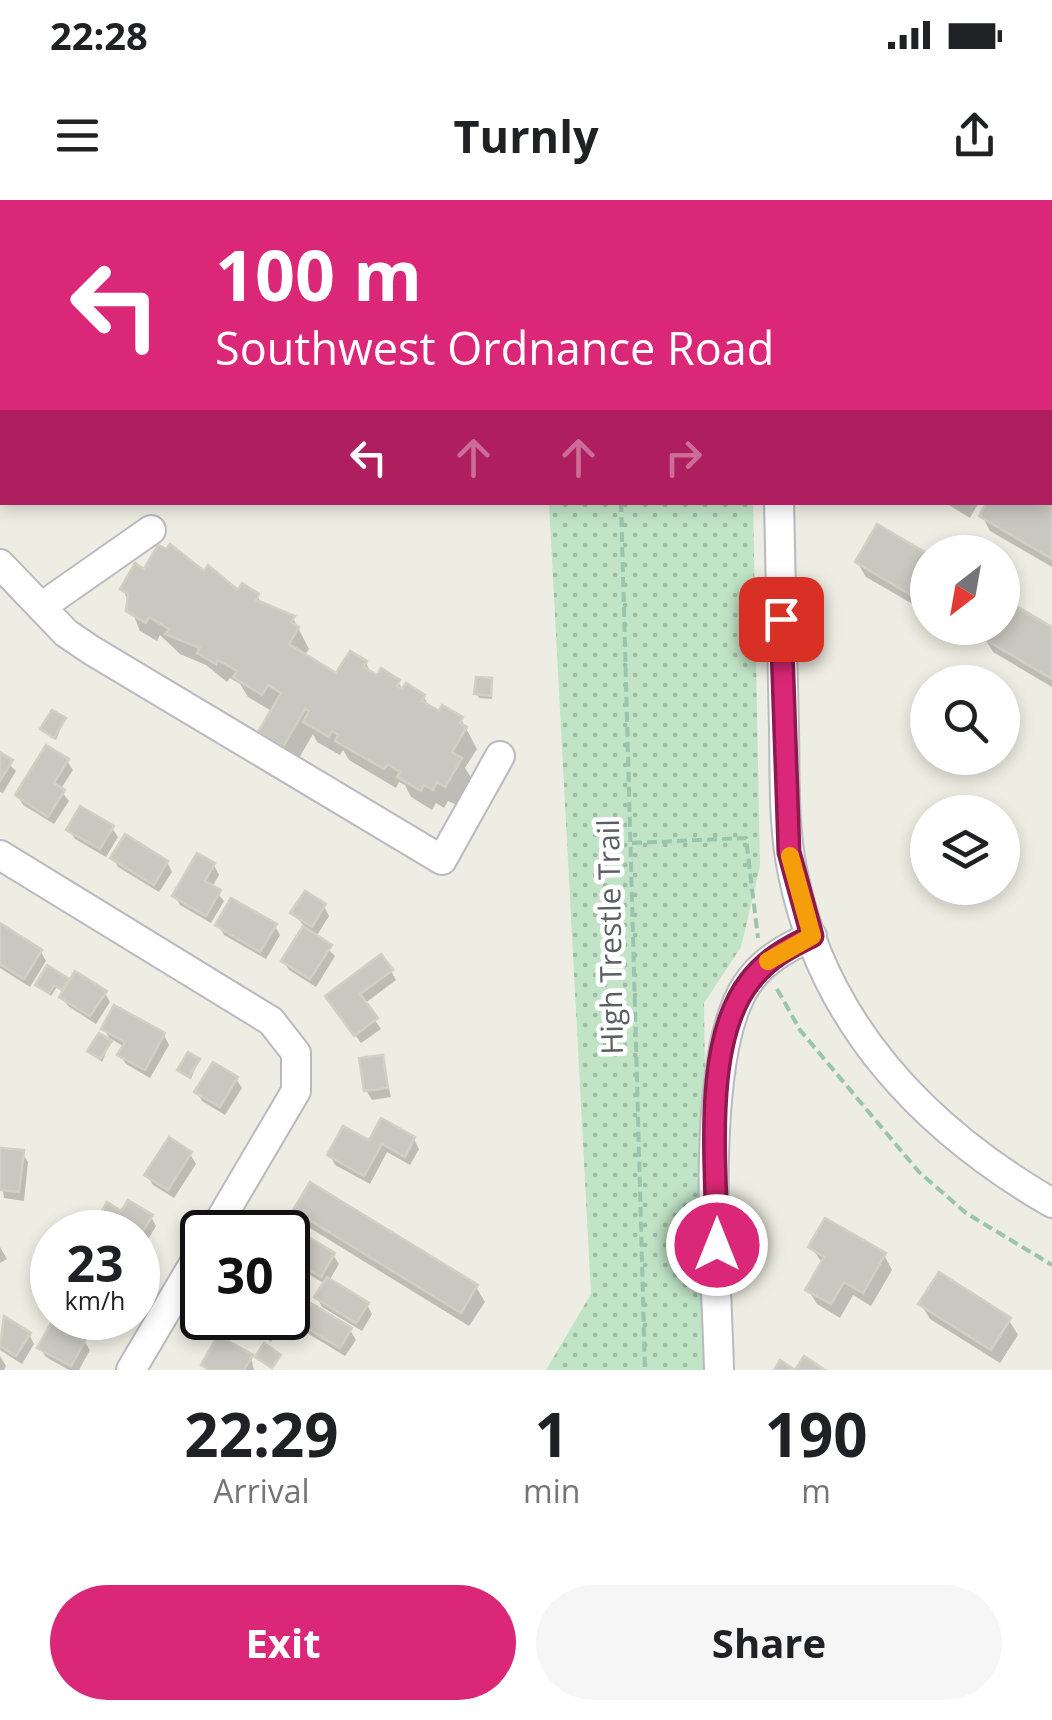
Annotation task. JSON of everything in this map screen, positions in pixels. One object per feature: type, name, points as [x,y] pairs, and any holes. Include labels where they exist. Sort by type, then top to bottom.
[{"type":"street","points":[[779,505],[789,852],[812,936],[850,1022],[895,1082],[960,1142],[1052,1203]]},
{"type":"street","points":[[41,607],[151,530]]},
{"type":"street","points":[[0,564],[41,607],[91,650],[442,860],[500,756]]},
{"type":"street","points":[[0,855],[271,1021],[296,1052],[296,1091],[226,1210]]},
{"type":"street","points":[[719,1370],[717,1083],[730,1022],[748,983],[783,950],[812,936]]},
{"type":"street","points":[[131,1370],[180,1287]]},
{"type":"path","name":"High Trestle Trail","points":[[621,505],[644,1370]]},
{"type":"green space","points":[[549,505],[753,505],[760,866],[741,947],[704,1003],[709,1370],[546,1370],[591,1294]]},
{"type":"building","points":[[985,505],[1052,505],[1052,559],[1020,540],[1020,535],[1011,535],[979,516]]},
{"type":"building","points":[[877,524],[910,543],[910,594],[855,562]]},
{"type":"building","points":[[170,544],[204,571],[208,565],[238,590],[242,583],[259,594],[256,600],[295,616],[291,622],[299,627],[289,644],[336,673],[350,651],[367,661],[364,667],[377,675],[381,668],[400,680],[397,686],[402,689],[406,683],[425,695],[422,701],[439,711],[442,705],[463,717],[460,723],[467,727],[452,752],[462,758],[445,787],[437,782],[433,790],[424,785],[421,791],[397,777],[400,772],[388,764],[384,769],[335,741],[338,735],[332,731],[329,737],[303,722],[309,711],[305,709],[283,747],[258,732],[281,693],[268,685],[262,695],[233,677],[237,671],[197,653],[200,648],[165,634],[169,629],[149,617],[146,623],[126,611],[128,594],[120,589],[135,563],[144,569],[158,545],[166,549]]},
{"type":"building","points":[[1020,608],[1052,627],[1052,679],[995,645],[1020,645]]},
{"type":"building","points":[[476,677],[492,678],[491,696],[474,694]]},
{"type":"building","points":[[52,710],[66,718],[54,738],[40,729]]},
{"type":"building","points":[[46,745],[69,759],[54,783],[65,790],[48,817],[15,795]]},
{"type":"building","points":[[0,752],[13,760],[0,781]]},
{"type":"building","points":[[80,806],[114,826],[100,849],[66,830]]},
{"type":"building","points":[[125,834],[168,861],[154,885],[110,858]]},
{"type":"building","points":[[197,853],[215,863],[205,881],[221,890],[206,916],[172,896]]},
{"type":"building","points":[[305,891],[326,904],[312,927],[290,913]]},
{"type":"building","points":[[231,898],[277,924],[260,952],[215,925]]},
{"type":"building","points":[[0,923],[42,950],[24,979],[0,964]]},
{"type":"building","points":[[303,926],[332,945],[310,979],[281,961]]},
{"type":"building","points":[[381,954],[393,970],[360,994],[378,1018],[354,1036],[325,996]]},
{"type":"building","points":[[47,965],[69,979],[62,990],[54,985],[49,993],[35,985]]},
{"type":"building","points":[[75,971],[107,991],[90,1016],[59,997]]},
{"type":"building","points":[[114,1005],[165,1033],[145,1070],[117,1055],[125,1042],[101,1029]]},
{"type":"building","points":[[99,1033],[112,1041],[100,1059],[87,1051]]},
{"type":"building","points":[[188,1052],[200,1059],[189,1077],[177,1070]]},
{"type":"building","points":[[383,1055],[388,1088],[364,1091],[359,1058]]},
{"type":"building","points":[[213,1062],[238,1077],[220,1107],[194,1092]]},
{"type":"building","points":[[381,1118],[415,1137],[405,1157],[382,1144],[364,1176],[327,1155],[343,1126],[369,1140]]},
{"type":"building","points":[[169,1137],[192,1152],[168,1190],[144,1175]]},
{"type":"building","points":[[0,1148],[24,1150],[19,1192],[0,1190]]},
{"type":"building","points":[[310,1182],[478,1285],[461,1313],[310,1220],[310,1210],[293,1210]]},
{"type":"building","points":[[128,1200],[145,1210],[122,1210]]},
{"type":"building","points":[[107,1202],[119,1210],[102,1210]]},
{"type":"building","points":[[825,1218],[886,1253],[863,1293],[844,1282],[831,1304],[805,1290],[824,1257],[808,1247]]},
{"type":"building","points":[[310,1238],[335,1253],[321,1277],[310,1270]]},
{"type":"building","points":[[939,1272],[1011,1318],[991,1350],[918,1304]]},
{"type":"building","points":[[327,1277],[369,1303],[356,1323],[314,1297]]},
{"type":"building","points":[[310,1305],[352,1328],[340,1348],[310,1330]]},
{"type":"building","points":[[4,1316],[30,1332],[16,1356],[0,1346]]},
{"type":"building","points":[[42,1340],[85,1340],[71,1366],[37,1348]]},
{"type":"building","points":[[215,1340],[227,1340],[253,1355],[244,1370],[210,1370],[201,1365]]},
{"type":"building","points":[[264,1343],[281,1355],[272,1368],[255,1357]]},
{"type":"building","points":[[804,1356],[825,1370],[795,1370]]},
{"type":"building","points":[[780,1360],[795,1370],[774,1370]]},
{"type":"slow traffic","points":[[768,961],[812,936],[790,856]]},
{"type":"route","points":[[717,1245],[717,1083],[730,1022],[748,983],[766,963],[812,936],[789,852],[781,619]]}]
